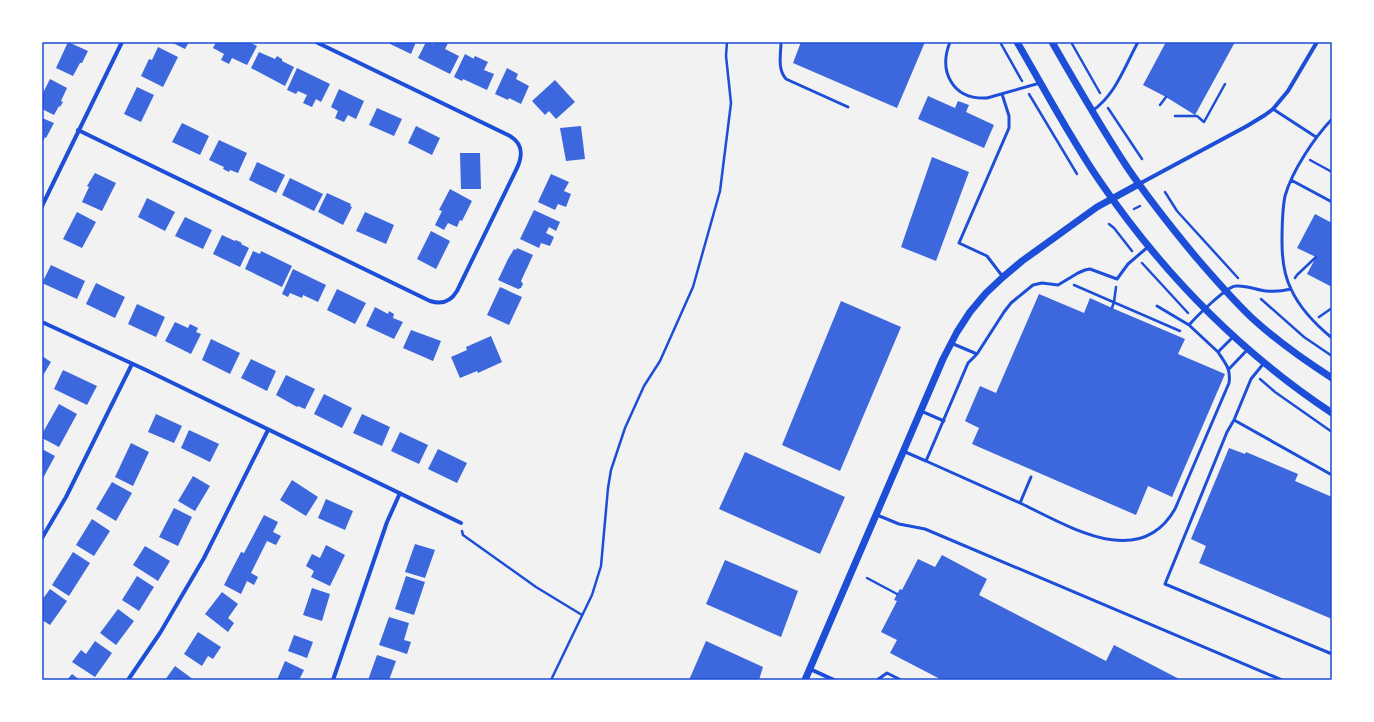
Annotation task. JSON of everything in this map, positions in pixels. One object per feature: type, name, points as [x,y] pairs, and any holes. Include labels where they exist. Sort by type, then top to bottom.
[{"type":"street","points":[[42,206],[122,42]]},
{"type":"street","points":[[78,130],[430,301],[438,303],[449,300],[457,291],[518,168],[522,156],[519,144],[510,136],[316,42]]},
{"type":"street","points":[[1017,42],[1093,172],[1149,246],[1205,309],[1248,349],[1295,388],[1332,414]]},
{"type":"street","points":[[1052,42],[1092,111],[1139,184],[1176,233],[1225,291],[1253,319],[1297,356],[1332,378]]},
{"type":"street","points":[[805,680],[951,343],[974,307],[1003,277],[1080,219],[1112,198],[1252,124],[1272,109],[1284,96],[1295,80],[1317,42]]},
{"type":"street","points":[[42,322],[460,523]]},
{"type":"street","points":[[42,538],[66,497],[132,364]]},
{"type":"street","points":[[128,680],[164,626],[202,562],[268,430]]},
{"type":"street","points":[[333,680],[387,522],[400,493]]},
{"type":"street","points":[[810,669],[834,680]]},
{"type":"lane","points":[[781,42],[781,70],[786,79],[848,107]]},
{"type":"lane","points":[[950,42],[945,64],[950,79],[958,90],[965,94],[980,98],[1002,94],[1041,82]]},
{"type":"lane","points":[[1092,111],[1104,101],[1112,91],[1138,42]]},
{"type":"lane","points":[[1002,94],[1009,116],[1009,128],[959,243],[987,256],[1003,277]]},
{"type":"lane","points":[[1272,109],[1316,136]]},
{"type":"lane","points":[[1332,119],[1316,136],[1291,180],[1285,196],[1282,228],[1284,264],[1286,276],[1291,289],[1299,304],[1314,322],[1332,338]]},
{"type":"lane","points":[[1291,180],[1332,202]]},
{"type":"lane","points":[[926,461],[968,362],[977,354],[1011,303],[1033,285],[1042,283],[1058,285],[1085,270],[1090,269],[1117,279],[1128,264],[1149,246]]},
{"type":"lane","points":[[1189,325],[1231,287],[1239,286],[1268,292],[1291,289]]},
{"type":"lane","points":[[904,451],[1086,534],[1104,539],[1128,540],[1148,535],[1158,530],[1166,523],[1176,509],[1230,383],[1230,375],[1229,369],[1218,352],[1189,325],[1156,306]]},
{"type":"lane","points":[[1218,352],[1234,336]]},
{"type":"lane","points":[[951,343],[977,354]]},
{"type":"lane","points":[[1229,369],[1248,349]]},
{"type":"lane","points":[[1264,363],[1251,379],[1234,420],[1227,432],[1165,584],[1332,654]]},
{"type":"lane","points":[[921,411],[944,421]]},
{"type":"lane","points":[[1234,420],[1332,475]]},
{"type":"lane","points":[[1020,503],[1031,478]]},
{"type":"lane","points":[[876,515],[899,524],[925,529],[1282,680]]},
{"type":"lane","points":[[877,680],[887,673],[901,680]]},
{"type":"path","points":[[551,680],[592,595],[601,566],[611,470],[635,404],[649,377],[660,361],[693,288],[720,191],[731,103],[726,56],[727,42]]},
{"type":"path","points":[[1000,42],[1078,174]]},
{"type":"path","points":[[1175,116],[1197,116],[1204,122],[1225,84]]},
{"type":"path","points":[[1160,105],[1166,97]]},
{"type":"path","points":[[1311,160],[1332,172]]},
{"type":"path","points":[[1134,209],[1140,206]]},
{"type":"path","points":[[1109,224],[1171,296],[1194,319]]},
{"type":"path","points":[[1297,275],[1316,258]]},
{"type":"path","points":[[1112,308],[1117,279]]},
{"type":"path","points":[[1065,281],[1185,333]]},
{"type":"path","points":[[1328,312],[1332,308]]},
{"type":"path","points":[[1254,375],[1275,392],[1332,432]]},
{"type":"path","points":[[463,535],[536,588],[582,614]]},
{"type":"path","points":[[867,578],[897,594]]},
{"type":"building","points":[[68,42],[88,51],[73,76],[56,68]]},
{"type":"building","points":[[171,42],[189,42],[185,49]]},
{"type":"building","points":[[216,42],[249,42],[257,46],[247,65],[232,58],[229,64],[221,60],[224,54],[213,48]]},
{"type":"building","points":[[386,42],[416,42],[411,54]]},
{"type":"building","points":[[426,42],[434,44],[435,42],[447,42],[448,43],[445,49],[459,56],[450,74],[418,58]]},
{"type":"building","points":[[801,42],[925,42],[897,108],[793,63]]},
{"type":"building","points":[[1166,42],[1235,42],[1195,115],[1143,85]]},
{"type":"building","points":[[158,47],[178,57],[163,87],[141,76],[149,59],[152,60]]},
{"type":"building","points":[[259,52],[275,59],[277,56],[282,59],[282,61],[294,67],[285,86],[251,68]]},
{"type":"building","points":[[465,54],[473,59],[475,56],[488,62],[484,70],[494,74],[487,90],[463,79],[462,81],[454,77]]},
{"type":"building","points":[[297,68],[330,84],[321,102],[316,99],[312,107],[303,103],[307,95],[298,91],[296,94],[287,90]]},
{"type":"building","points":[[507,68],[518,74],[516,79],[529,86],[521,104],[509,98],[508,100],[495,94]]},
{"type":"building","points":[[50,79],[67,88],[61,101],[63,102],[54,115],[42,109],[42,95]]},
{"type":"building","points":[[555,80],[575,102],[556,119],[549,111],[545,115],[532,101]]},
{"type":"building","points":[[137,87],[154,95],[141,122],[124,114]]},
{"type":"building","points":[[339,89],[364,101],[356,119],[348,115],[344,122],[335,118],[338,111],[331,107]]},
{"type":"building","points":[[928,96],[955,108],[958,101],[969,105],[966,112],[994,125],[984,148],[918,119]]},
{"type":"building","points":[[377,108],[402,119],[394,136],[369,125]]},
{"type":"building","points":[[42,118],[54,123],[42,143]]},
{"type":"building","points":[[182,123],[209,136],[200,155],[172,142]]},
{"type":"building","points":[[416,126],[440,138],[432,155],[408,143]]},
{"type":"building","points":[[581,126],[585,159],[566,161],[560,128]]},
{"type":"building","points":[[219,140],[247,153],[238,173],[230,170],[229,172],[223,169],[224,167],[209,160]]},
{"type":"building","points":[[460,153],[480,153],[481,189],[461,189]]},
{"type":"building","points":[[932,157],[969,172],[936,261],[901,247]]},
{"type":"building","points":[[257,162],[285,175],[276,193],[249,180]]},
{"type":"building","points":[[95,173],[116,183],[102,211],[82,202],[89,187],[87,186]]},
{"type":"building","points":[[551,174],[569,182],[564,191],[571,194],[566,207],[558,204],[555,210],[538,202]]},
{"type":"building","points":[[290,178],[323,194],[314,211],[282,195]]},
{"type":"building","points":[[450,189],[472,201],[462,221],[460,220],[457,227],[448,223],[444,230],[435,225],[442,211],[439,210]]},
{"type":"building","points":[[327,193],[351,204],[350,206],[352,207],[343,225],[318,212]]},
{"type":"building","points":[[147,198],[175,212],[165,231],[138,217]]},
{"type":"building","points":[[534,210],[560,222],[556,231],[549,227],[546,233],[554,237],[550,246],[541,243],[539,248],[520,239]]},
{"type":"building","points":[[77,212],[96,222],[82,248],[63,239]]},
{"type":"building","points":[[365,212],[394,225],[386,244],[356,231]]},
{"type":"building","points":[[1315,214],[1332,223],[1332,287],[1307,274],[1316,257],[1297,248]]},
{"type":"building","points":[[185,217],[212,230],[203,249],[175,236]]},
{"type":"building","points":[[431,231],[450,241],[436,269],[417,259]]},
{"type":"building","points":[[222,235],[235,241],[236,240],[249,248],[240,267],[213,254]]},
{"type":"building","points":[[517,248],[533,255],[521,281],[523,284],[521,288],[518,289],[498,280],[508,259],[514,249],[516,250]]},
{"type":"building","points":[[253,251],[260,254],[261,251],[292,266],[282,287],[245,269]]},
{"type":"building","points":[[51,265],[85,281],[77,299],[42,283]]},
{"type":"building","points":[[293,269],[326,285],[318,302],[303,295],[302,298],[290,293],[288,297],[282,294]]},
{"type":"building","points":[[96,283],[125,297],[115,318],[86,304]]},
{"type":"building","points":[[500,287],[522,297],[509,325],[487,315]]},
{"type":"building","points":[[337,289],[366,303],[355,324],[327,310]]},
{"type":"building","points":[[1039,294],[1084,313],[1090,298],[1185,339],[1178,354],[1225,374],[1172,497],[1148,486],[1136,515],[972,444],[979,428],[965,421],[980,386],[996,393]]},
{"type":"building","points":[[841,301],[901,327],[840,471],[782,445]]},
{"type":"building","points":[[137,304],[165,317],[156,337],[128,324]]},
{"type":"building","points":[[375,307],[388,314],[389,311],[394,314],[393,318],[403,322],[394,339],[366,326]]},
{"type":"building","points":[[175,322],[188,328],[190,324],[198,328],[196,332],[201,334],[191,354],[165,341]]},
{"type":"building","points":[[411,330],[441,341],[433,361],[403,348]]},
{"type":"building","points":[[491,336],[502,362],[478,373],[477,371],[460,378],[451,357],[467,350],[466,347]]},
{"type":"building","points":[[211,339],[240,353],[230,374],[202,360]]},
{"type":"building","points":[[42,356],[51,362],[42,377]]},
{"type":"building","points":[[251,359],[276,371],[267,391],[241,378]]},
{"type":"building","points":[[63,370],[97,386],[87,405],[54,389]]},
{"type":"building","points":[[286,375],[315,389],[305,409],[298,406],[297,407],[276,395]]},
{"type":"building","points":[[324,394],[352,408],[342,428],[314,414]]},
{"type":"building","points":[[59,404],[77,414],[59,447],[42,438],[42,434]]},
{"type":"building","points":[[156,414],[182,426],[174,443],[148,432]]},
{"type":"building","points":[[362,414],[390,427],[382,446],[353,433]]},
{"type":"building","points":[[189,430],[219,444],[210,462],[181,448]]},
{"type":"building","points":[[400,432],[428,445],[419,464],[391,451]]},
{"type":"building","points":[[131,443],[149,452],[133,486],[115,477]]},
{"type":"building","points":[[1229,448],[1245,454],[1246,452],[1298,474],[1295,481],[1332,497],[1332,619],[1199,563],[1206,546],[1191,539]]},
{"type":"building","points":[[42,449],[55,456],[42,480]]},
{"type":"building","points":[[438,449],[467,463],[457,483],[428,469]]},
{"type":"building","points":[[745,452],[845,497],[820,554],[719,509]]},
{"type":"building","points":[[193,476],[210,486],[195,511],[178,501]]},
{"type":"building","points":[[292,480],[318,497],[306,516],[280,500]]},
{"type":"building","points":[[112,482],[132,493],[116,521],[96,509]]},
{"type":"building","points":[[326,499],[353,511],[345,530],[318,518]]},
{"type":"building","points":[[174,508],[192,517],[178,546],[159,537]]},
{"type":"building","points":[[264,515],[278,522],[273,532],[281,536],[276,545],[267,541],[251,573],[258,577],[254,585],[247,581],[241,594],[224,585],[241,552],[244,553]]},
{"type":"building","points":[[92,519],[110,531],[94,556],[76,545]]},
{"type":"building","points":[[415,544],[435,550],[425,578],[405,572]]},
{"type":"building","points":[[326,545],[345,555],[330,586],[311,577],[314,571],[306,566],[312,554],[320,558]]},
{"type":"building","points":[[145,546],[170,561],[158,581],[133,565]]},
{"type":"building","points":[[73,552],[90,563],[69,596],[52,585]]},
{"type":"building","points":[[942,555],[987,579],[979,595],[1106,661],[1114,645],[1181,680],[942,680],[890,653],[897,640],[881,632],[897,601],[894,600],[897,594],[900,589],[902,590],[918,559],[935,567]]},
{"type":"building","points":[[725,560],[798,591],[781,637],[706,604]]},
{"type":"building","points":[[137,576],[154,587],[139,611],[122,600]]},
{"type":"building","points":[[406,576],[425,582],[414,615],[395,609]]},
{"type":"building","points":[[312,588],[330,594],[322,621],[303,615]]},
{"type":"building","points":[[50,589],[67,601],[50,625],[42,620],[42,600]]},
{"type":"building","points":[[222,592],[238,604],[228,618],[234,623],[228,632],[205,614]]},
{"type":"building","points":[[118,609],[134,621],[116,645],[100,633]]},
{"type":"building","points":[[389,617],[409,623],[404,640],[411,642],[407,654],[379,645]]},
{"type":"building","points":[[198,632],[221,647],[213,659],[208,656],[202,666],[184,654]]},
{"type":"building","points":[[294,635],[313,642],[307,658],[288,651]]},
{"type":"building","points":[[95,641],[112,653],[95,677],[72,662],[81,650],[86,654]]},
{"type":"building","points":[[706,641],[763,667],[759,680],[689,680]]},
{"type":"building","points":[[377,655],[396,661],[389,680],[368,680]]},
{"type":"building","points":[[285,661],[304,670],[299,680],[277,680]]},
{"type":"building","points":[[175,666],[194,680],[165,680]]},
{"type":"building","points":[[72,674],[80,680],[67,680]]}]
